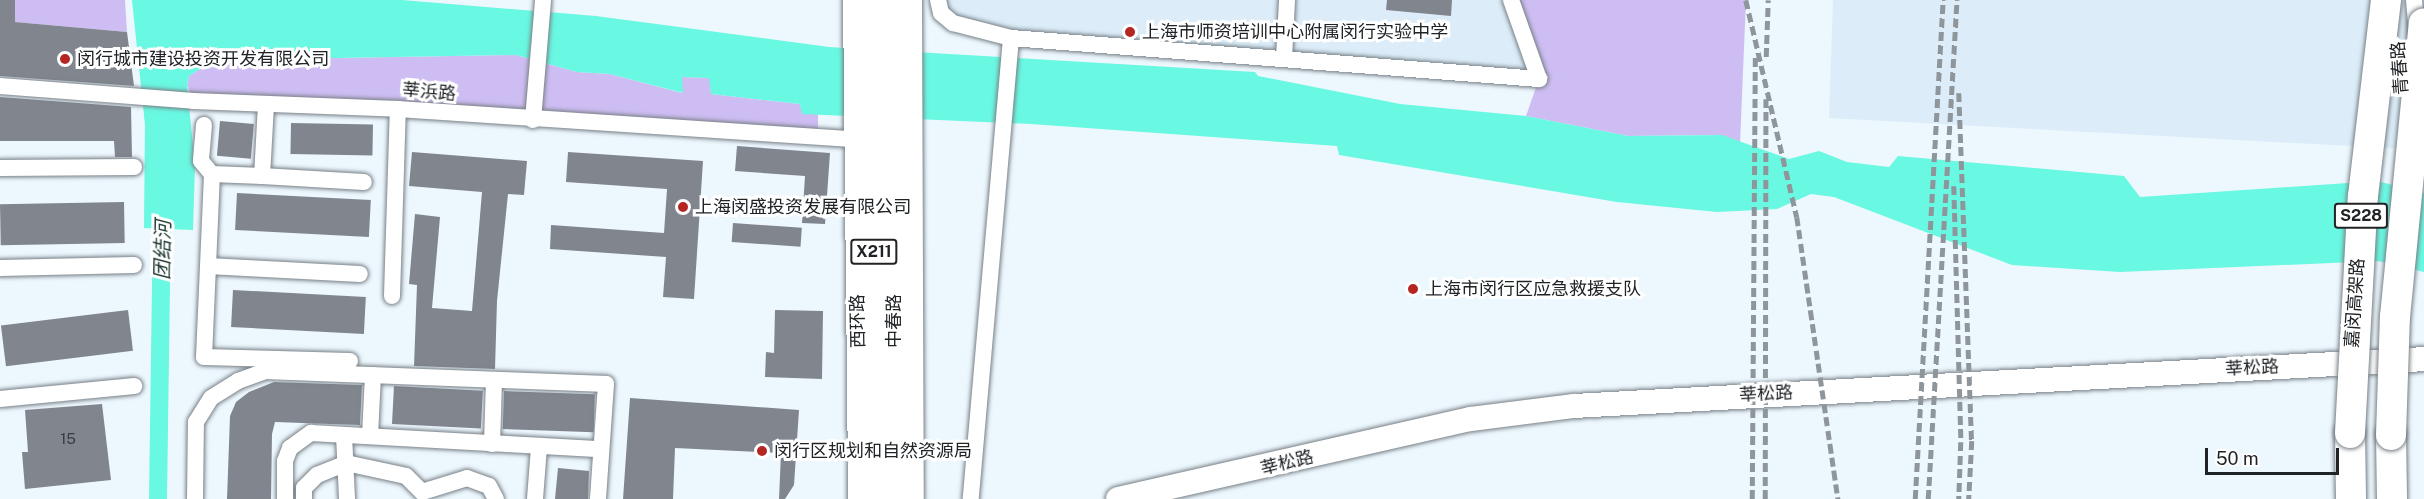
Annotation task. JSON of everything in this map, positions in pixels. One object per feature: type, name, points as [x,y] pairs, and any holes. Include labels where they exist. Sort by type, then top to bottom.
[{"type":"highway","name":"嘉闵高架路","points":[[2351,499],[2354,315],[2386,0]]},
{"type":"highway","name":"S228","points":[[2392,499],[2395,317],[2424,22]]},
{"type":"main road","points":[[879,4],[910,38],[912,499]]},
{"type":"main road","name":"西环路","points":[[860,499],[856,134],[879,4]]},
{"type":"main road","name":"中春路","points":[[874,499],[879,4]]},
{"type":"main road","name":"中春路","points":[[879,4],[895,499]]},
{"type":"main road","name":"莘松路","points":[[1118,499],[1471,419],[1574,406],[2424,359]]},
{"type":"street","points":[[938,0],[941,13],[953,23],[1010,45],[1284,58],[1539,79],[1511,0]]},
{"type":"street","points":[[1284,58],[1287,0]]},
{"type":"street","name":"青春路","points":[[2414,0],[2424,133]]},
{"type":"street","points":[[533,120],[542,2]]},
{"type":"street","points":[[971,499],[1010,45]]},
{"type":"street","name":"莘浜路","points":[[0,86],[193,102],[398,109],[533,120],[856,134]]},
{"type":"street","points":[[262,176],[266,105]]},
{"type":"street","points":[[392,296],[398,109]]},
{"type":"street","points":[[204,125],[201,161],[212,174],[204,357],[350,361]]},
{"type":"street","points":[[0,168],[134,166]]},
{"type":"street","points":[[212,174],[364,182]]},
{"type":"street","points":[[0,268],[134,265]]},
{"type":"street","points":[[208,266],[360,274]]},
{"type":"street","points":[[195,499],[196,422],[211,398],[238,381],[266,371],[606,384],[598,499]]},
{"type":"street","points":[[370,436],[373,375]]},
{"type":"street","points":[[492,444],[494,380]]},
{"type":"street","points":[[0,399],[134,386]]},
{"type":"street","points":[[285,499],[285,461],[290,448],[311,433],[601,449]]},
{"type":"street","points":[[344,435],[347,499]]},
{"type":"street","points":[[535,499],[539,447]]},
{"type":"street","points":[[304,499],[304,488],[317,475],[346,463],[406,476],[422,492],[467,478],[489,486],[496,499]]},
{"type":"shaded area","points":[[15,0],[125,0],[127,32],[15,22]]},
{"type":"shaded area","points":[[132,0],[402,0],[596,16],[829,47],[1255,72],[1258,76],[1400,104],[1526,116],[1628,136],[1722,135],[1789,159],[1819,151],[1847,162],[1889,167],[1898,156],[2124,176],[2140,197],[2377,181],[2424,193],[2424,272],[2378,261],[2120,272],[2012,265],[1834,197],[1811,194],[1777,209],[1717,212],[1617,202],[1339,155],[1337,146],[1031,124],[802,114],[800,104],[711,94],[709,78],[682,77],[683,93],[610,74],[577,72],[516,55],[278,59],[208,64],[189,76],[187,85],[195,166],[193,230],[144,228],[145,125]]},
{"type":"shaded area","points":[[938,0],[1511,0],[1539,79],[962,27]]},
{"type":"shaded area","points":[[1511,0],[1746,0],[1740,144],[1722,135],[1628,136],[1526,116],[1539,79]]},
{"type":"shaded area","points":[[1833,0],[2424,0],[2424,150],[1829,118]]},
{"type":"shaded area","points":[[516,55],[577,72],[610,74],[682,93],[682,77],[710,78],[711,94],[800,104],[803,114],[818,114],[818,136],[193,101],[187,85],[189,76],[208,64],[278,59]]},
{"type":"building","name":"闵行城市建设投资开发有限公司","points":[[0,0],[15,0],[15,22],[127,32],[134,86],[0,76]]},
{"type":"building","points":[[1387,0],[1452,0],[1451,16],[1386,10]]},
{"type":"building","points":[[0,97],[131,107],[132,157],[115,157],[114,141],[0,141]]},
{"type":"building","points":[[220,121],[254,124],[251,159],[217,156]]},
{"type":"building","points":[[291,123],[373,124],[372,155],[290,154]]},
{"type":"building","points":[[737,146],[830,153],[825,224],[802,223],[805,176],[735,171]]},
{"type":"building","points":[[412,152],[527,161],[524,195],[508,194],[497,301],[495,369],[414,366],[417,285],[409,284],[415,214],[440,217],[432,308],[472,311],[482,192],[409,186]]},
{"type":"building","name":"上海闵盛投资发展有限公司","points":[[568,152],[703,161],[694,299],[663,297],[666,257],[550,249],[551,225],[664,233],[667,189],[566,182]]},
{"type":"building","points":[[237,193],[371,200],[369,237],[235,230]]},
{"type":"building","points":[[124,202],[125,243],[1,245],[0,204]]},
{"type":"building","points":[[733,223],[802,228],[801,247],[732,242]]},
{"type":"building","points":[[233,290],[366,297],[364,334],[231,327]]},
{"type":"building","points":[[128,310],[133,351],[6,366],[1,326]]},
{"type":"building","points":[[775,310],[823,311],[822,379],[765,377],[766,352],[774,353]]},
{"type":"building","points":[[274,382],[362,385],[360,425],[275,422],[272,434],[271,499],[227,499],[230,416],[236,402],[249,392]]},
{"type":"building","points":[[394,386],[483,391],[481,429],[392,424]]},
{"type":"building","points":[[504,391],[595,394],[594,432],[503,429]]},
{"type":"building","name":"闵行区规划和自然资源局","points":[[630,398],[799,410],[794,485],[785,499],[779,499],[781,453],[675,448],[673,499],[623,499]]},
{"type":"building","points":[[102,404],[111,480],[25,489],[22,452],[28,452],[25,410]]},
{"type":"building","points":[[558,468],[589,471],[588,499],[555,499]]},
{"type":"waterway","name":"团结河","points":[[158,499],[162,205]]},
{"type":"railway","points":[[1746,0],[1797,217],[1838,499]]},
{"type":"railway","points":[[1766,57],[1768,0]]},
{"type":"railway","points":[[1915,499],[1943,0]]},
{"type":"railway","points":[[1928,499],[1957,0]]},
{"type":"railway","points":[[1752,499],[1755,55]]},
{"type":"railway","points":[[1959,93],[1972,441],[1969,499]]},
{"type":"railway","points":[[1765,499],[1766,99]]},
{"type":"railway","points":[[1954,186],[1961,442],[1959,499]]},
{"type":"place","name":"上海市师资培训中心附属闵行实验中学","points":[[1130,32]]},
{"type":"place","name":"闵行城市建设投资开发有限公司","points":[[65,59]]},
{"type":"place","name":"上海闵盛投资发展有限公司","points":[[683,207]]},
{"type":"place","name":"上海市闵行区应急救援支队","points":[[1413,289]]},
{"type":"place","name":"闵行区规划和自然资源局","points":[[762,451]]}]
